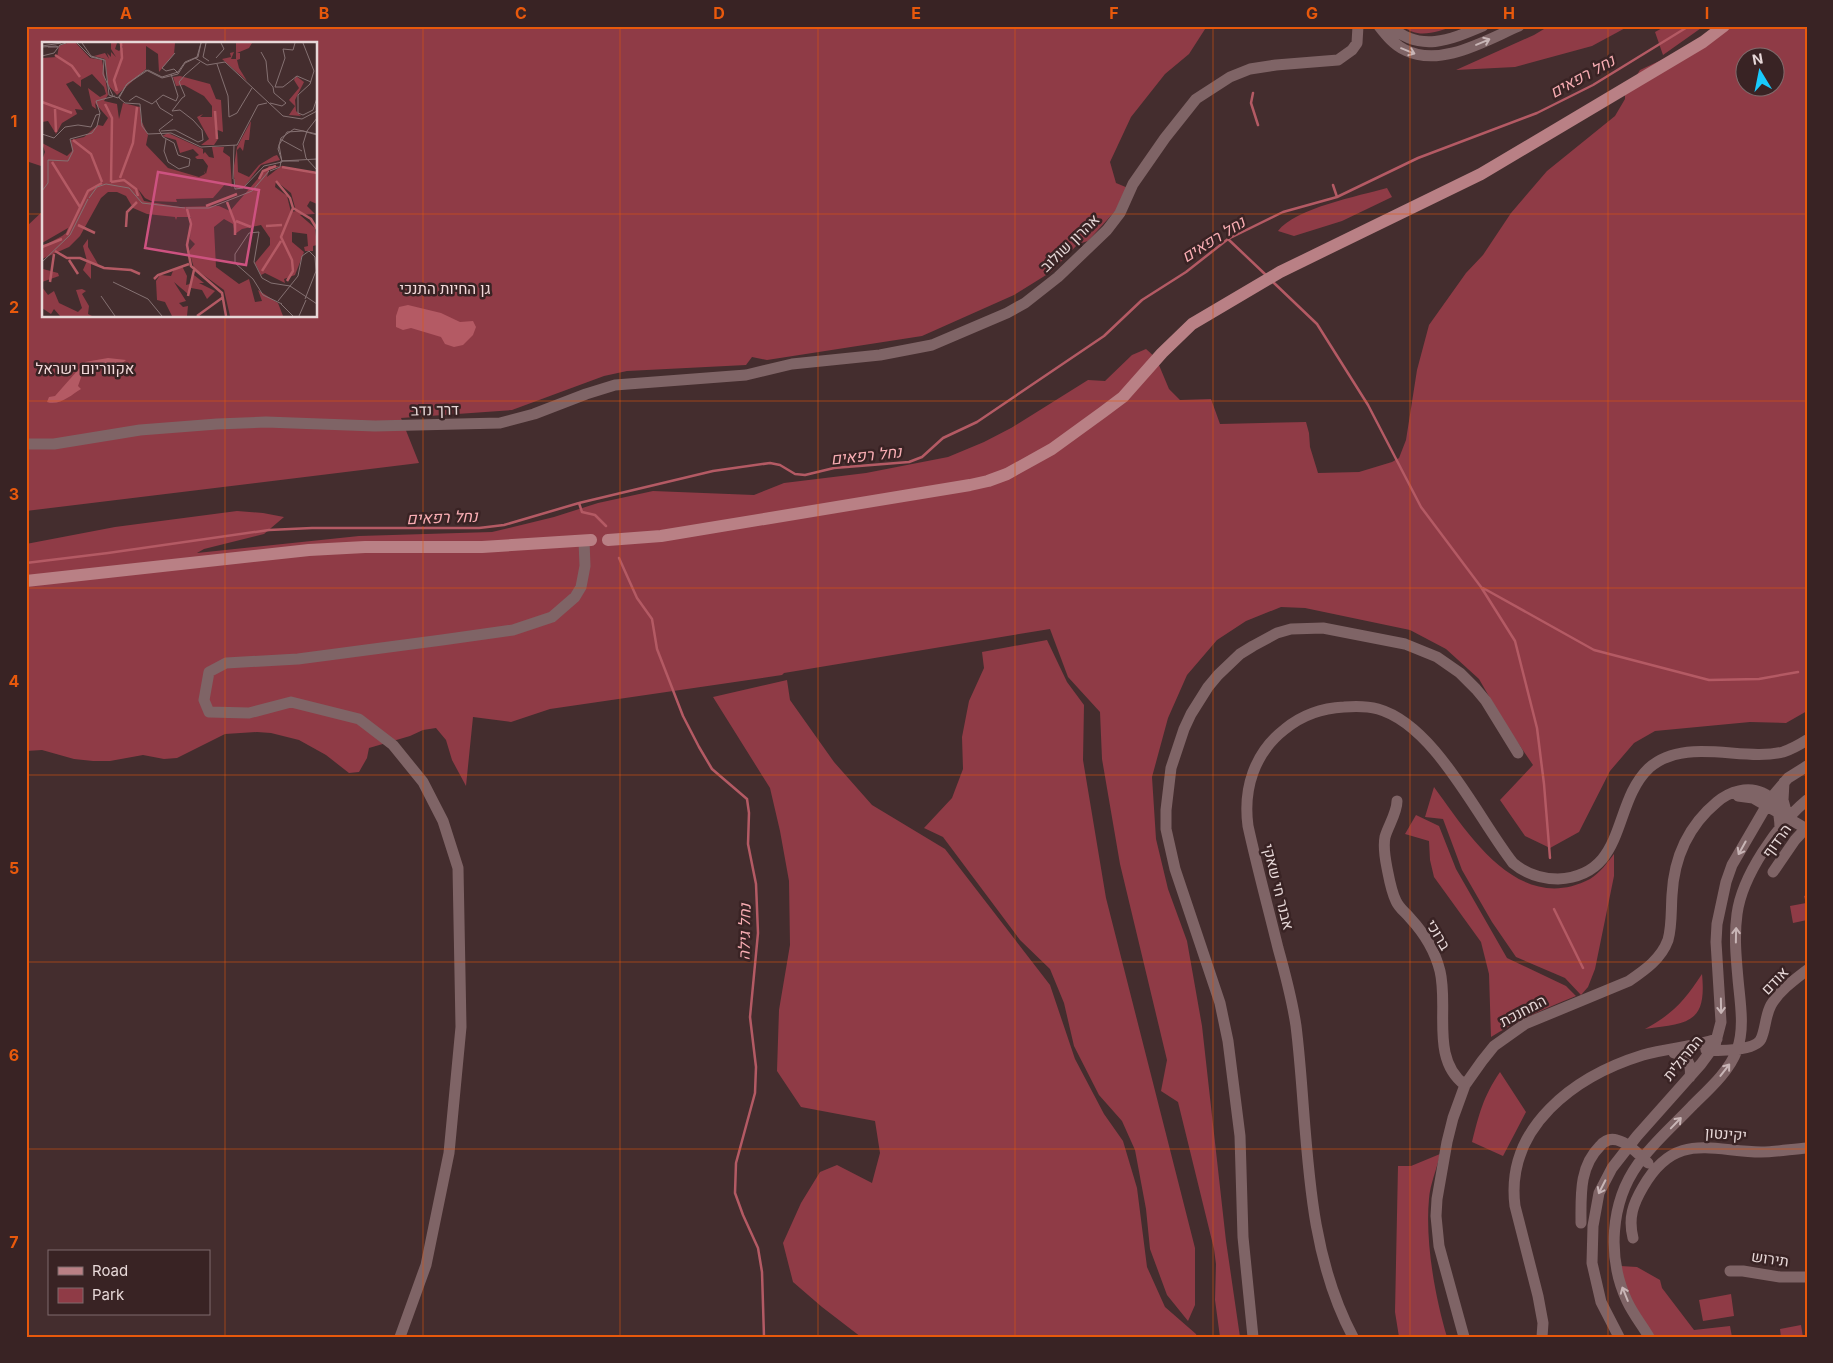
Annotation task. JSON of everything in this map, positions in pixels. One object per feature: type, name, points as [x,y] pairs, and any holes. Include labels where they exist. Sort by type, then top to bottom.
[{"type":"main road","points":[[608,540],[661,536],[920,494],[988,481],[1007,474],[1052,449],[1123,397],[1162,353],[1192,324],[1269,278],[1480,174],[1703,42],[1724,26]]},
{"type":"main road","points":[[26,581],[309,550],[365,547],[482,547],[588,540]]},
{"type":"street","name":"אהרון שולוב","points":[[724,377],[792,364],[880,355],[932,345],[1007,313],[1025,303],[1058,277],[1107,230],[1120,213],[1133,184],[1165,138],[1196,99],[1230,77],[1250,69],[1338,60],[1352,50],[1357,43],[1358,26]]},
{"type":"street","points":[[1380,26],[1386,35],[1404,50],[1435,56],[1461,51],[1519,26]]},
{"type":"street","points":[[1390,26],[1406,38],[1429,42],[1456,37],[1483,26]]},
{"type":"street","name":"דרך נדב","points":[[26,444],[54,444],[140,430],[266,422],[375,426],[500,423],[534,414],[615,385],[724,377]]},
{"type":"street","points":[[400,1337],[426,1265],[449,1153],[461,1027],[458,868],[443,821],[423,782],[393,745],[359,719],[292,702],[249,713],[209,712],[204,700],[209,672],[226,663],[298,659],[513,630],[552,617],[575,597],[581,587],[588,540]]},
{"type":"street","points":[[1253,1337],[1244,1237],[1240,1136],[1228,1041],[1220,1003],[1175,869],[1166,829],[1168,781],[1184,730],[1208,687],[1218,674],[1240,654],[1277,633],[1291,629],[1324,628],[1405,644],[1437,656],[1460,673],[1476,689],[1518,753]]},
{"type":"street","name":"אבנר חי שאקי","points":[[1354,1337],[1338,1301],[1325,1264],[1317,1233],[1296,1024],[1248,826],[1246,811],[1249,786],[1253,772],[1265,748],[1282,731],[1301,718],[1324,710],[1337,707],[1360,706],[1378,709],[1402,720],[1424,738],[1513,862],[1530,874],[1554,879],[1580,875],[1596,866],[1604,858],[1617,834],[1638,781],[1657,762],[1680,754],[1722,751],[1771,754],[1792,748],[1807,740]]},
{"type":"street","name":"המרגלית","points":[[1620,1337],[1601,1302],[1592,1263],[1591,1245],[1599,1193],[1612,1168],[1629,1146],[1712,1050],[1721,1024],[1716,942],[1721,903],[1732,866],[1768,802],[1784,782],[1807,766]]},
{"type":"street","points":[[1782,821],[1784,782]]},
{"type":"street","name":"המחנכת","points":[[1464,1337],[1439,1246],[1436,1216],[1437,1199],[1449,1134],[1465,1085],[1494,1046],[1519,1028],[1629,981],[1656,960],[1668,939],[1672,886],[1680,850],[1691,830],[1707,810],[1718,801],[1744,796],[1768,802],[1782,821]]},
{"type":"street","name":"ברוכי","points":[[1397,801],[1385,839],[1386,866],[1392,892],[1396,901],[1434,953],[1443,987],[1443,1037],[1447,1060],[1456,1078],[1465,1085]]},
{"type":"street","points":[[1648,1337],[1627,1301],[1619,1280],[1614,1248],[1615,1225],[1620,1200],[1628,1180],[1642,1158],[1732,1061],[1740,1036],[1741,1020],[1736,948],[1737,914],[1741,897],[1755,866],[1782,821],[1804,803]]},
{"type":"street","name":"הרדוף","points":[[1773,872],[1806,829],[1804,803]]},
{"type":"street","name":"הרדוף","points":[[1782,821],[1806,829]]},
{"type":"street","name":"אודם","points":[[1758,1042],[1762,1038],[1767,1013],[1774,1000],[1807,970]]},
{"type":"street","points":[[1740,1036],[1750,1043],[1758,1042]]},
{"type":"street","points":[[1542,1337],[1543,1323],[1538,1296],[1515,1206],[1513,1181],[1516,1166],[1540,1119],[1553,1105],[1590,1078],[1633,1059],[1718,1037],[1728,1046],[1737,1049]]},
{"type":"street","points":[[1633,1059],[1674,1053],[1737,1049],[1758,1042]]},
{"type":"street","points":[[1674,1053],[1683,1056],[1688,1061],[1691,1068],[1690,1077]]},
{"type":"street","points":[[1581,1223],[1582,1180],[1593,1153],[1607,1140],[1615,1139],[1629,1146],[1655,1169],[1644,1184],[1632,1210],[1630,1220],[1633,1238]]},
{"type":"street","name":"יקינטון","points":[[1655,1169],[1673,1155],[1695,1148],[1712,1146],[1761,1152],[1807,1148]]},
{"type":"street","name":"תירוש","points":[[1730,1271],[1744,1270],[1780,1277],[1807,1278]]},
{"type":"green space","points":[[26,26],[954,26],[954,28],[955,26],[1207,26],[1189,54],[1165,74],[1131,117],[1110,162],[1116,183],[1128,188],[1117,209],[1088,241],[1078,244],[1051,272],[1014,295],[922,336],[767,360],[752,357],[746,365],[627,371],[604,376],[512,410],[401,418],[419,463],[26,511],[26,227],[42,212],[42,318],[318,318],[318,42],[42,42],[42,166],[26,161]]},
{"type":"green space","points":[[1403,26],[1455,26],[1435,32],[1415,33]]},
{"type":"green space","points":[[1549,26],[1629,26],[1592,46],[1515,67],[1456,70],[1534,35]]},
{"type":"green space","points":[[1666,26],[1704,26],[1663,55],[1655,32]]},
{"type":"green space","points":[[1718,26],[1807,26],[1807,711],[1786,723],[1750,722],[1655,731],[1634,743],[1610,771],[1579,832],[1550,848],[1525,836],[1500,800],[1533,765],[1505,724],[1479,679],[1446,649],[1410,630],[1305,608],[1281,607],[1246,621],[1217,640],[1187,675],[1168,718],[1152,777],[1156,839],[1168,889],[1187,941],[1202,1026],[1226,1241],[1240,1337],[1220,1337],[1215,1300],[1216,1264],[1214,1249],[1178,1102],[1161,1091],[1167,1060],[1120,864],[1102,759],[1100,712],[1068,677],[1050,629],[784,673],[782,675],[550,709],[511,722],[473,717],[466,786],[452,760],[446,740],[436,728],[423,730],[410,736],[369,748],[367,758],[359,772],[349,773],[326,755],[299,740],[271,733],[257,732],[225,734],[177,758],[164,759],[143,755],[110,761],[93,761],[74,759],[42,750],[26,751],[26,544],[115,527],[237,511],[284,517],[264,534],[204,549],[197,553],[359,536],[492,532],[554,517],[598,503],[653,491],[754,495],[784,483],[866,473],[948,457],[1011,428],[1088,380],[1105,381],[1132,355],[1146,349],[1156,358],[1169,389],[1180,400],[1211,399],[1220,424],[1306,422],[1310,447],[1318,473],[1359,472],[1392,462],[1399,458],[1406,440],[1417,370],[1429,325],[1466,273],[1483,255],[1511,213],[1547,171],[1615,116],[1625,99],[1625,84],[1635,78],[1640,70],[1670,56]]},
{"type":"green space","points":[[1387,188],[1392,197],[1342,221],[1294,236],[1278,231],[1286,223],[1313,209]]},
{"type":"green space","points":[[1047,640],[1067,682],[1084,705],[1083,760],[1106,898],[1195,1248],[1195,1305],[1188,1321],[1167,1295],[1150,1249],[1146,1209],[1135,1150],[1122,1121],[1099,1095],[1074,1046],[1064,1003],[1050,969],[1020,940],[943,837],[924,828],[952,798],[963,769],[962,737],[969,701],[984,668],[982,652]]},
{"type":"green space","points":[[787,680],[790,700],[834,762],[872,805],[945,849],[1050,985],[1075,1059],[1104,1114],[1123,1141],[1137,1188],[1147,1267],[1165,1307],[1196,1334],[1197,1337],[861,1337],[793,1282],[783,1243],[801,1203],[820,1172],[837,1165],[872,1183],[880,1153],[875,1121],[801,1107],[777,1071],[779,1010],[790,945],[789,881],[770,788],[713,697]]},
{"type":"green space","points":[[1434,787],[1480,847],[1499,865],[1519,879],[1541,887],[1564,888],[1594,877],[1614,854],[1614,876],[1595,969],[1588,987],[1581,995],[1565,978],[1516,957],[1492,922],[1462,870],[1443,819],[1425,817]]},
{"type":"green space","points":[[1416,815],[1439,826],[1456,869],[1507,958],[1566,986],[1576,996],[1511,1025],[1491,1037],[1489,974],[1481,942],[1434,877],[1430,860],[1429,841],[1405,834]]},
{"type":"green space","points":[[1807,895],[1807,920],[1793,923],[1790,906],[1806,903],[1804,896]]},
{"type":"green space","points":[[1702,974],[1703,990],[1701,1003],[1698,1012],[1692,1018],[1673,1025],[1645,1029],[1678,1006]]},
{"type":"green space","points":[[1500,1072],[1526,1112],[1503,1156],[1472,1142],[1482,1106]]},
{"type":"green space","points":[[1440,1154],[1430,1193],[1428,1233],[1435,1287],[1447,1337],[1399,1337],[1395,1312],[1398,1166],[1411,1166]]},
{"type":"green space","points":[[1620,1266],[1637,1267],[1660,1280],[1662,1288],[1694,1330],[1730,1326],[1732,1337],[1654,1337],[1630,1300]]},
{"type":"green space","points":[[1731,1294],[1734,1316],[1703,1321],[1699,1300]]},
{"type":"green space","points":[[1801,1325],[1803,1337],[1781,1337],[1780,1329]]},
{"type":"shaded area","points":[[408,305],[441,313],[460,322],[473,321],[476,327],[473,335],[463,345],[454,347],[445,344],[441,337],[411,328],[403,330],[396,327],[396,316],[399,307]]},
{"type":"shaded area","points":[[108,358],[126,360],[118,367],[93,367],[83,372],[78,386],[81,389],[61,401],[47,402],[49,397],[55,396],[85,362]]},
{"type":"waterway","name":"נחל רפאים","points":[[26,563],[269,530],[312,528],[479,528],[504,525],[579,503],[713,471],[770,463],[780,465],[795,474],[805,475],[834,468],[909,462],[922,457],[943,438],[977,422],[1104,336],[1142,300],[1186,272],[1228,239],[1283,212],[1337,197],[1418,158],[1537,113],[1593,85],[1689,26]]},
{"type":"waterway","points":[[1253,93],[1251,103],[1258,125]]},
{"type":"waterway","points":[[1333,185],[1337,197]]},
{"type":"waterway","points":[[1228,239],[1267,276]]},
{"type":"waterway","points":[[1273,282],[1317,324],[1368,405],[1421,507],[1481,587],[1515,641],[1537,728],[1550,858]]},
{"type":"waterway","name":"נחל גילה","points":[[579,503],[582,512],[595,515],[606,526]]},
{"type":"waterway","name":"נחל גילה","points":[[619,558],[637,598],[652,619],[657,649],[683,716],[699,747],[712,769],[747,799],[749,813],[748,844],[756,884],[758,933],[750,1017],[756,1067],[755,1093],[736,1163],[735,1193],[758,1248],[762,1272],[764,1337]]},
{"type":"waterway","points":[[1483,588],[1594,650],[1709,680],[1759,679],[1798,672]]},
{"type":"waterway","points":[[1554,909],[1583,968]]},
{"type":"park label","name":"גן החיות התנכי","points":[[445,289]]},
{"type":"park label","name":"אקווריום ישראל","points":[[85,369]]}]
